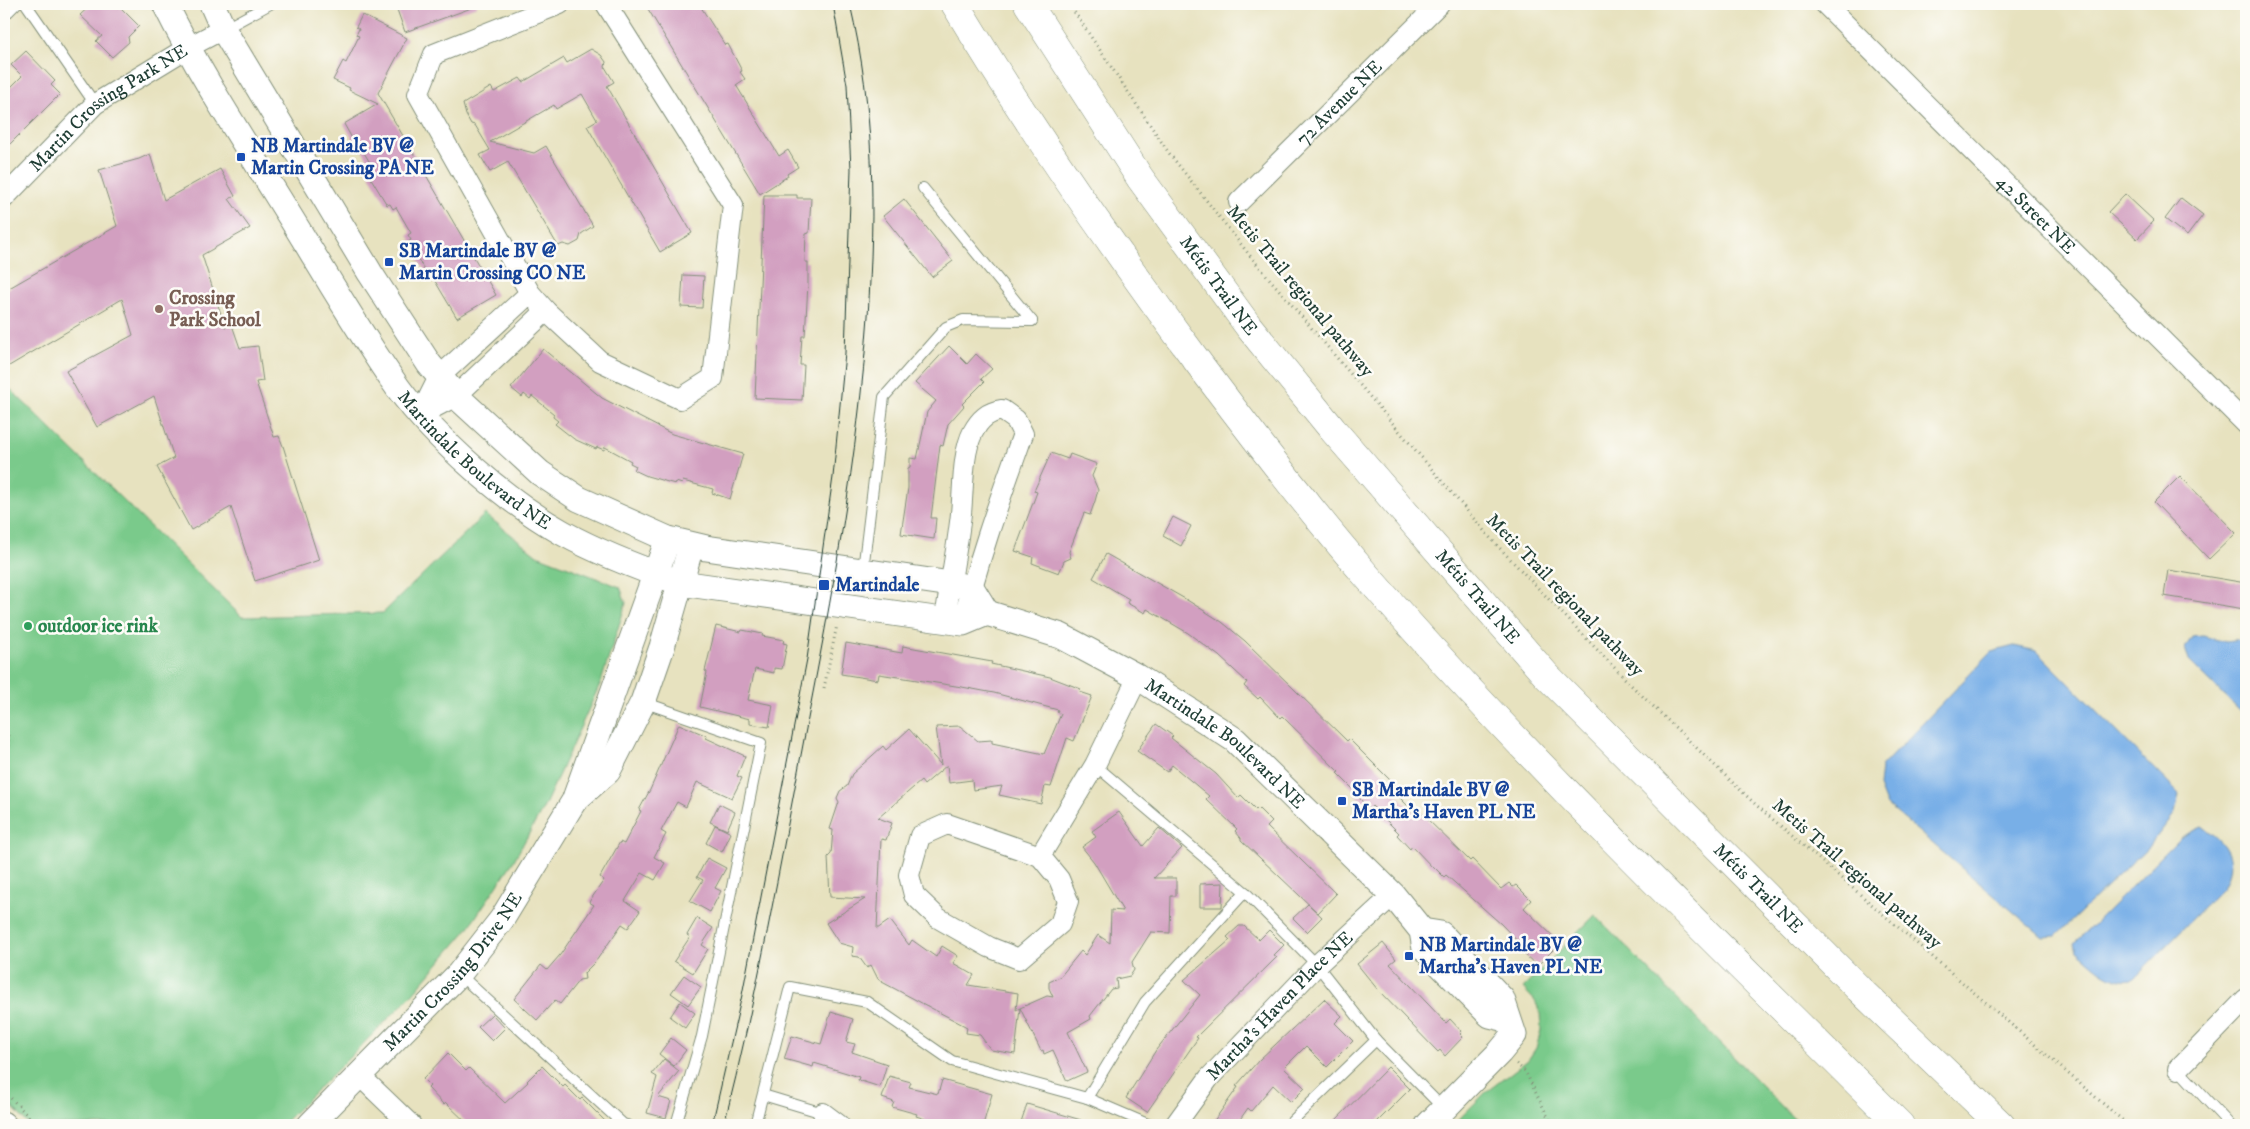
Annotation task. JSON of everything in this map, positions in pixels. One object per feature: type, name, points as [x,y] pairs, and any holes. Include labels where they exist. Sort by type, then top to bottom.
[{"type":"main road","points":[[955,4],[1055,163],[1146,292],[1240,418],[1364,572],[1492,714],[1900,1125]]},
{"type":"main road","name":"Métis Trail NE","points":[[1028,4],[1145,186],[1248,327],[1333,430],[1546,675],[1859,989],[2001,1125]]},
{"type":"street","name":"Martindale Boulevard NE","points":[[166,4],[187,48],[337,293],[398,388],[420,415],[475,470],[563,533],[681,583],[954,622]]},
{"type":"street","name":"Martindale Boulevard NE","points":[[212,4],[223,30],[370,273],[439,377],[456,396],[540,473],[579,499],[679,543],[960,586]]},
{"type":"street","points":[[560,4],[434,54],[418,94],[530,293],[546,311],[600,361],[680,399],[713,378],[733,205],[606,4]]},
{"type":"street","name":"72 Avenue NE","points":[[1239,202],[1439,4]]},
{"type":"street","name":"42 Street NE","points":[[1825,4],[2246,424]]},
{"type":"street","name":"Martin Crossing Park NE","points":[[4,198],[95,104],[187,48],[223,30]]},
{"type":"street","points":[[420,415],[439,377],[530,293]]},
{"type":"street","points":[[420,415],[456,396],[546,311]]},
{"type":"street","points":[[960,586],[987,613],[954,622],[960,586],[960,522],[968,448],[973,432],[987,414],[1002,410],[1016,420],[1023,434],[960,586]]},
{"type":"street","name":"Martin Crossing Drive NE","points":[[310,1125],[459,974],[502,919],[574,801],[656,574],[679,543]]},
{"type":"street","name":"Martin Crossing Drive NE","points":[[574,801],[608,770],[643,702],[681,583],[679,543]]},
{"type":"street","name":"Martindale Boulevard NE","points":[[987,613],[1061,636],[1138,677],[1235,740],[1393,895],[1422,931],[1441,934],[1502,999],[1507,1019],[1514,1035],[1436,1117]]},
{"type":"street","points":[[1040,856],[1095,765],[1138,677]]},
{"type":"street","points":[[947,824],[1040,856],[1060,879],[1068,901],[1060,924],[1019,959],[989,947],[938,918],[914,895],[909,876],[920,836],[947,824]]},
{"type":"street","name":"Martha's Haven Place NE","points":[[1175,1125],[1209,1078],[1317,966],[1393,895]]},
{"type":"street","points":[[2178,1069],[2246,999]]},
{"type":"street","points":[[359,1075],[411,1125]]},
{"type":"lane","points":[[4,16],[16,4]]},
{"type":"lane","points":[[26,4],[95,104]]},
{"type":"lane","points":[[223,30],[270,4]]},
{"type":"lane","points":[[863,571],[884,397],[946,328],[963,320],[1032,321],[923,188]]},
{"type":"lane","points":[[643,702],[761,743],[702,1036],[676,1125]]},
{"type":"lane","points":[[1095,765],[1246,892],[1317,966],[1436,1117]]},
{"type":"lane","points":[[1087,1098],[1145,1002],[1246,892]]},
{"type":"lane","points":[[459,974],[623,1124],[627,1125]]},
{"type":"lane","points":[[755,1125],[790,987],[867,1002],[952,1061],[1087,1098],[1150,1125]]},
{"type":"lane","points":[[1288,1125],[1376,1040]]},
{"type":"lane","points":[[2178,1069],[2230,1125]]},
{"type":"lane","points":[[763,1095],[831,1119]]},
{"type":"path","name":"Metis Trail regional pathway","points":[[1069,4],[1169,153],[1251,257],[1492,540],[1632,686],[1756,804],[2128,1125]]},
{"type":"path","points":[[824,688],[837,624]]},
{"type":"path","points":[[4,726],[8,733],[8,745],[4,763]]},
{"type":"path","points":[[1525,1071],[1552,1125]]},
{"type":"path","points":[[4,1091],[37,1125]]},
{"type":"green space","points":[[4,383],[242,617],[383,613],[485,514],[537,555],[620,587],[626,603],[601,682],[545,805],[513,862],[467,930],[409,998],[282,1125],[29,1125],[4,1098]]},
{"type":"green space","points":[[1595,915],[1800,1125],[1453,1125],[1486,1092],[1528,1060],[1536,1048],[1541,1031],[1540,1012],[1535,1001],[1523,988]]},
{"type":"water","points":[[2203,636],[2226,642],[2246,639],[2246,717],[2189,661],[2185,648],[2192,637]]},
{"type":"water","points":[[2014,646],[2037,651],[2179,794],[2175,813],[2151,844],[2056,936],[2043,937],[1886,804],[1879,786],[1881,767],[1991,652]]},
{"type":"water","points":[[2202,827],[2218,839],[2228,853],[2230,869],[2223,888],[2132,980],[2116,979],[2102,972],[2077,951],[2075,943],[2181,837]]},
{"type":"building","points":[[92,4],[117,4],[139,26],[128,37],[129,42],[112,57],[96,41],[102,36],[80,15]]},
{"type":"building","points":[[395,4],[477,4],[477,6],[405,32]]},
{"type":"building","points":[[645,4],[699,4],[725,45],[728,44],[745,79],[736,85],[779,156],[788,150],[798,167],[787,174],[788,176],[760,194]]},
{"type":"building","points":[[362,15],[407,38],[378,93],[496,295],[457,318],[429,271],[426,272],[408,242],[411,240],[408,235],[411,233],[396,207],[393,209],[390,204],[387,205],[369,175],[372,173],[369,167],[372,166],[357,141],[354,142],[344,124],[378,104],[333,80],[343,61],[346,63],[359,36],[356,35],[359,29],[356,27]]},
{"type":"building","points":[[591,49],[601,55],[606,62],[605,67],[614,82],[607,86],[692,233],[660,252],[587,126],[597,120],[582,94],[556,109],[554,105],[490,142],[534,153],[546,146],[593,226],[581,234],[579,241],[570,246],[563,244],[558,246],[508,162],[490,172],[480,155],[490,150],[475,125],[471,124],[466,115],[463,104],[491,87],[494,92],[520,78],[523,82],[564,58],[567,63]]},
{"type":"building","points":[[26,51],[55,81],[51,85],[60,94],[4,150],[4,94],[22,76],[11,65]]},
{"type":"building","points":[[150,154],[164,200],[220,169],[235,196],[229,199],[250,228],[202,255],[225,327],[232,325],[240,348],[258,346],[263,381],[256,382],[274,437],[279,436],[283,446],[319,560],[255,581],[231,507],[191,530],[157,467],[174,458],[154,396],[97,427],[66,371],[133,335],[122,299],[4,369],[4,291],[117,226],[99,170]]},
{"type":"building","points":[[2125,194],[2154,221],[2137,239],[2108,212]]},
{"type":"building","points":[[764,195],[797,195],[797,198],[811,198],[809,233],[806,234],[805,262],[808,262],[808,284],[805,336],[802,336],[800,365],[804,365],[802,400],[755,398]]},
{"type":"building","points":[[2181,198],[2203,215],[2187,236],[2165,219]]},
{"type":"building","points":[[904,199],[953,261],[932,277],[883,216]]},
{"type":"building","points":[[683,275],[704,276],[702,308],[681,307]]},
{"type":"building","points":[[949,346],[967,364],[976,354],[992,369],[981,379],[984,382],[962,404],[964,406],[948,424],[943,446],[940,445],[931,518],[936,518],[934,539],[901,534],[908,488],[910,458],[917,459],[927,412],[936,401],[915,383]]},
{"type":"building","points":[[543,349],[602,398],[672,434],[743,454],[730,499],[712,493],[713,489],[683,481],[682,484],[676,482],[675,484],[647,476],[634,470],[636,466],[630,463],[631,461],[605,447],[604,450],[597,447],[596,449],[574,439],[555,424],[558,421],[553,417],[554,414],[532,396],[530,399],[524,394],[522,397],[511,388]]},
{"type":"building","points":[[1051,453],[1068,459],[1070,454],[1097,464],[1092,476],[1098,490],[1095,501],[1090,515],[1084,513],[1069,552],[1071,558],[1064,561],[1059,573],[1032,563],[1033,557],[1015,551],[1037,492],[1034,491]]},
{"type":"building","points":[[2180,476],[2236,533],[2209,559],[2154,502]]},
{"type":"building","points":[[1173,517],[1191,526],[1181,546],[1163,536]]},
{"type":"building","points":[[1106,554],[1187,600],[1222,622],[1245,641],[1397,787],[1393,791],[1417,815],[1420,812],[1470,861],[1472,859],[1501,889],[1509,883],[1513,887],[1516,885],[1531,900],[1524,908],[1560,943],[1537,966],[1522,952],[1525,949],[1501,924],[1446,875],[1444,877],[1434,869],[1412,846],[1410,849],[1397,835],[1399,833],[1372,806],[1370,809],[1354,793],[1356,792],[1337,773],[1339,772],[1282,716],[1280,718],[1260,697],[1258,699],[1244,686],[1247,682],[1219,656],[1188,633],[1147,609],[1145,613],[1127,603],[1129,599],[1093,578]]},
{"type":"building","points":[[2168,570],[2246,583],[2244,609],[2164,596]]},
{"type":"building","points":[[716,626],[741,632],[742,630],[763,634],[762,636],[784,640],[783,643],[787,644],[782,669],[774,668],[774,673],[755,669],[748,700],[773,705],[769,727],[750,724],[750,719],[700,707],[707,672],[705,671]]},
{"type":"building","points":[[846,643],[902,653],[903,646],[992,662],[991,664],[1050,677],[1081,689],[1080,692],[1092,696],[1074,741],[1067,738],[1051,787],[1045,786],[1041,804],[999,795],[1002,786],[973,790],[972,780],[949,783],[947,765],[924,785],[921,781],[878,818],[892,823],[886,840],[881,839],[877,929],[890,920],[909,945],[912,940],[936,957],[942,946],[958,956],[953,963],[974,975],[968,985],[1018,993],[1016,1010],[1020,1008],[1015,1054],[991,1050],[980,1035],[966,1033],[967,1027],[882,982],[878,979],[871,965],[867,968],[859,957],[852,956],[853,947],[839,943],[826,923],[865,899],[830,897],[828,857],[831,854],[833,830],[830,829],[839,802],[837,798],[840,791],[847,786],[852,774],[883,746],[886,750],[909,729],[941,765],[936,727],[960,726],[978,741],[992,740],[992,743],[1044,754],[1061,714],[1057,712],[1058,710],[994,693],[962,687],[879,674],[878,680],[841,674]]},
{"type":"building","points":[[679,724],[745,756],[737,776],[742,778],[732,798],[697,782],[686,807],[677,802],[661,831],[666,834],[654,857],[665,863],[655,880],[642,873],[625,901],[640,911],[628,928],[622,924],[596,961],[584,973],[585,979],[579,980],[560,1004],[555,1000],[537,1020],[514,999],[541,965],[547,970],[560,955],[594,905],[589,902],[604,880],[600,877],[620,842],[624,844],[641,811],[639,810],[650,790]]},
{"type":"building","points":[[1156,724],[1173,736],[1171,738],[1216,774],[1238,798],[1241,795],[1256,810],[1258,808],[1272,822],[1267,827],[1336,894],[1318,913],[1241,840],[1235,831],[1237,829],[1206,799],[1209,796],[1172,765],[1167,772],[1137,751]]},
{"type":"building","points":[[719,804],[735,812],[727,830],[710,822]]},
{"type":"building","points":[[1119,812],[1143,846],[1159,828],[1182,848],[1154,878],[1176,878],[1176,896],[1171,896],[1170,933],[1151,932],[1132,962],[1134,970],[1130,976],[1116,979],[1117,988],[1111,989],[1090,1016],[1091,1019],[1068,1032],[1087,1072],[1067,1081],[1053,1050],[1044,1054],[1043,1050],[1041,1051],[1020,1008],[1047,996],[1053,997],[1049,988],[1049,982],[1060,977],[1081,951],[1085,955],[1098,935],[1110,943],[1111,910],[1123,911],[1094,862],[1082,847],[1096,837],[1092,831]]},
{"type":"building","points":[[715,825],[731,833],[722,852],[706,843]]},
{"type":"building","points":[[707,858],[726,868],[715,888],[721,891],[710,912],[690,901],[703,880],[697,877]]},
{"type":"building","points":[[1223,883],[1222,907],[1200,907],[1200,884]]},
{"type":"building","points":[[1308,904],[1322,917],[1307,932],[1293,918]]},
{"type":"building","points":[[697,918],[713,928],[702,945],[708,949],[693,973],[674,961],[690,937],[687,935]]},
{"type":"building","points":[[1239,926],[1244,926],[1259,940],[1269,930],[1284,945],[1274,955],[1277,957],[1196,1037],[1198,1038],[1147,1112],[1126,1098],[1156,1050],[1200,995],[1184,980],[1230,940],[1227,937]]},
{"type":"building","points":[[1383,943],[1396,959],[1390,964],[1446,1023],[1450,1019],[1462,1032],[1460,1034],[1463,1037],[1445,1056],[1440,1050],[1438,1052],[1378,990],[1357,964]]},
{"type":"building","points":[[684,975],[701,987],[688,1005],[671,993]]},
{"type":"building","points":[[1324,999],[1342,1016],[1335,1023],[1353,1041],[1327,1067],[1306,1046],[1284,1068],[1305,1088],[1291,1102],[1273,1085],[1251,1111],[1248,1108],[1236,1125],[1211,1125],[1238,1087],[1236,1086],[1259,1060]]},
{"type":"building","points":[[680,1002],[695,1013],[685,1028],[670,1017]]},
{"type":"building","points":[[831,1012],[853,1019],[846,1042],[855,1044],[852,1052],[887,1064],[880,1087],[858,1080],[859,1077],[814,1063],[813,1067],[784,1059],[792,1036],[821,1044]]},
{"type":"building","points":[[492,1014],[505,1028],[492,1041],[478,1027]]},
{"type":"building","points":[[671,1038],[686,1050],[674,1066],[659,1054]]},
{"type":"building","points":[[448,1053],[466,1071],[469,1068],[505,1103],[542,1066],[563,1087],[565,1085],[580,1100],[582,1098],[609,1125],[469,1125],[446,1103],[444,1105],[428,1088],[430,1086],[423,1079]]},
{"type":"building","points":[[664,1059],[679,1071],[658,1097],[671,1101],[666,1118],[647,1113],[657,1077],[652,1074]]},
{"type":"building","points":[[1388,1067],[1410,1089],[1374,1125],[1331,1125]]},
{"type":"building","points":[[889,1076],[911,1082],[909,1087],[938,1094],[942,1080],[992,1094],[983,1125],[923,1125],[925,1119],[916,1116],[917,1114],[892,1107],[894,1102],[882,1098]]},
{"type":"building","points":[[1027,1104],[1081,1120],[1080,1125],[1020,1125]]},
{"type":"tram line","points":[[712,1125],[742,995],[807,659],[833,477],[845,353],[851,169],[847,85],[833,4]]},
{"type":"tram line","points":[[724,1125],[758,979],[815,682],[843,526],[864,369],[872,236],[871,159],[864,83],[850,4]]},
{"type":"place","name":"NB Martindale BV @ Martin Crossing PA NE","points":[[241,157]]},
{"type":"place","name":"SB Martindale BV @ Martin Crossing CO NE","points":[[389,262]]},
{"type":"place","name":"Crossing Park School","points":[[159,309]]},
{"type":"place","name":"Martindale","points":[[824,585]]},
{"type":"place","name":"outdoor ice rink","points":[[28,626]]},
{"type":"place","name":"SB Martindale BV @ Martha's Haven PL NE","points":[[1342,801]]},
{"type":"place","name":"NB Martindale BV @ Martha's Haven PL NE","points":[[1409,956]]}]
